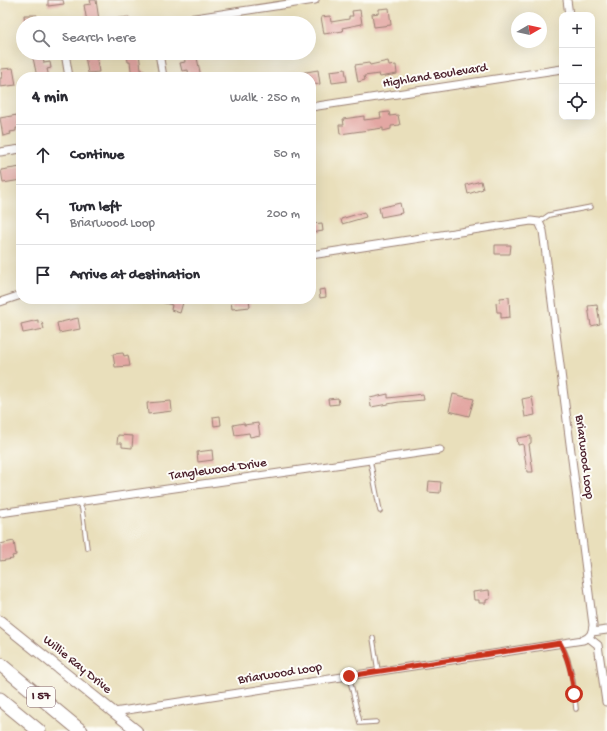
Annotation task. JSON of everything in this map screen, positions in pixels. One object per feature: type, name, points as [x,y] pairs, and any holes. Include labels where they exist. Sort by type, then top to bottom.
[{"type":"highway","name":"I 57","points":[[0,664],[82,731]]},
{"type":"highway","name":"I 57","points":[[0,699],[39,731]]},
{"type":"street","points":[[209,16],[315,0]]},
{"type":"street","points":[[567,0],[569,12]]},
{"type":"street","points":[[66,60],[68,72]]},
{"type":"street","points":[[160,60],[162,72]]},
{"type":"street","name":"Highland Boulevard","points":[[316,106],[559,69]]},
{"type":"street","points":[[0,152],[16,150]]},
{"type":"street","points":[[316,254],[531,221],[539,222]]},
{"type":"street","name":"Briarwood Loop","points":[[114,712],[583,640],[590,635],[593,625],[543,231],[539,222]]},
{"type":"street","points":[[0,302],[16,297]]},
{"type":"street","name":"Tanglewood Drive","points":[[0,513],[440,450]]},
{"type":"street","name":"Willie Ray Drive","points":[[0,621],[137,731]]},
{"type":"street","points":[[606,702],[598,645],[590,635],[607,630]]},
{"type":"lane","points":[[539,222],[549,215],[591,207]]},
{"type":"lane","points":[[370,460],[380,511]]},
{"type":"lane","points":[[78,502],[82,509],[87,548]]},
{"type":"lane","points":[[374,638],[378,672]]},
{"type":"lane","points":[[560,643],[566,653],[569,663],[576,709]]},
{"type":"lane","points":[[349,676],[360,723],[376,722]]},
{"type":"building","points":[[48,0],[63,0],[64,4],[48,6]]},
{"type":"building","points":[[90,0],[96,0],[98,16],[86,16],[84,5],[91,4]]},
{"type":"building","points":[[389,8],[391,25],[374,27],[372,14],[379,13],[379,9]]},
{"type":"building","points":[[360,10],[362,24],[342,28],[343,31],[324,34],[321,17],[330,16],[331,22],[349,19],[349,16],[353,16],[352,11]]},
{"type":"building","points":[[24,15],[37,15],[37,16]]},
{"type":"building","points":[[33,60],[43,60],[44,63],[50,62],[51,68],[47,69],[48,72],[36,72]]},
{"type":"building","points":[[86,60],[97,60],[99,72],[88,72]]},
{"type":"building","points":[[128,60],[140,60],[141,70],[144,70],[144,72],[131,72],[130,62],[128,62]]},
{"type":"building","points":[[185,60],[197,60],[200,72],[188,72],[188,70],[182,71],[180,63],[185,62]]},
{"type":"building","points":[[388,61],[389,66],[396,65],[397,74],[380,77],[379,74],[364,76],[365,80],[358,82],[355,65],[369,63],[370,65]]},
{"type":"building","points":[[13,68],[16,85],[0,87],[0,78],[2,78],[1,69]]},
{"type":"building","points":[[345,69],[347,81],[332,83],[330,71]]},
{"type":"building","points":[[318,70],[320,84],[316,84],[316,72],[306,72]]},
{"type":"building","points":[[389,112],[390,116],[398,115],[400,125],[391,126],[391,129],[383,131],[383,128],[340,134],[339,125],[344,125],[343,119],[364,116],[364,120],[381,118],[380,113]]},
{"type":"building","points":[[16,115],[16,131],[10,132],[11,134],[3,136],[0,118]]},
{"type":"building","points":[[16,168],[16,181],[3,183],[1,170]]},
{"type":"building","points":[[481,181],[483,189],[468,194],[466,185]]},
{"type":"building","points":[[400,203],[402,213],[381,217],[379,208]]},
{"type":"building","points":[[364,212],[366,217],[342,224],[341,219]]},
{"type":"building","points":[[322,223],[323,231],[316,232],[316,224]]},
{"type":"building","points":[[495,245],[511,245],[510,254],[495,254]]},
{"type":"building","points":[[325,289],[326,297],[320,298],[319,290]]},
{"type":"building","points":[[509,297],[510,317],[501,318],[501,312],[497,312],[496,303],[500,302],[500,298]]},
{"type":"building","points":[[168,304],[183,304],[180,313],[171,310],[172,305]]},
{"type":"building","points":[[231,304],[250,304],[250,307],[232,309]]},
{"type":"building","points":[[597,305],[600,324],[591,326],[588,306]]},
{"type":"building","points":[[78,318],[80,329],[59,333],[57,323]]},
{"type":"building","points":[[38,320],[38,323],[42,322],[44,329],[23,333],[21,324]]},
{"type":"building","points":[[123,353],[124,356],[128,355],[130,366],[115,367],[113,354]]},
{"type":"building","points":[[388,394],[388,398],[423,394],[424,400],[399,402],[371,407],[370,398]]},
{"type":"building","points":[[453,394],[474,399],[469,416],[449,411]]},
{"type":"building","points":[[532,397],[535,415],[525,417],[522,399]]},
{"type":"building","points":[[338,398],[339,404],[329,405],[328,399]]},
{"type":"building","points":[[171,401],[172,411],[148,414],[147,403]]},
{"type":"building","points":[[220,416],[221,425],[214,426],[213,417]]},
{"type":"building","points":[[244,423],[244,425],[258,423],[260,435],[250,437],[249,433],[235,435],[233,425]]},
{"type":"building","points":[[118,435],[133,436],[132,448],[122,447],[122,443],[117,443]]},
{"type":"building","points":[[531,436],[531,443],[529,444],[533,472],[527,472],[523,444],[518,445],[517,438]]},
{"type":"building","points":[[212,450],[213,460],[198,462],[197,452]]},
{"type":"building","points":[[429,481],[441,482],[440,493],[428,492]]},
{"type":"building","points":[[14,541],[16,555],[12,556],[13,559],[0,561],[0,544]]},
{"type":"building","points":[[489,590],[490,599],[486,600],[486,603],[479,603],[479,600],[474,600],[473,592]]},
{"type":"route","points":[[349,676],[560,643],[566,653],[569,663],[574,694]]}]
